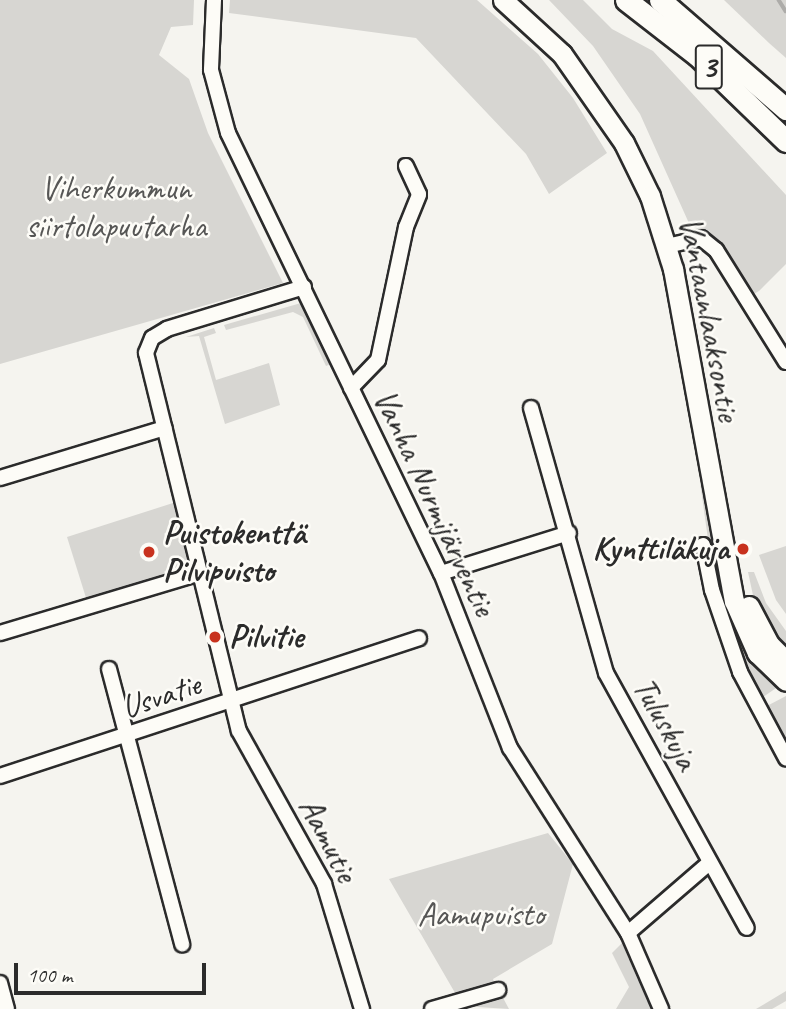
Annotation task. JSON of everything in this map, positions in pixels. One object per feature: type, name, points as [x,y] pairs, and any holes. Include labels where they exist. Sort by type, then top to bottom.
[{"type":"highway","name":"3","points":[[626,0],[697,55],[786,141]]},
{"type":"highway","name":"3","points":[[660,0],[707,37],[786,109]]},
{"type":"highway","points":[[707,37],[786,96]]},
{"type":"main road","name":"Vantaanlaaksontie","points":[[503,0],[562,54],[591,93],[629,154],[650,196],[667,246],[701,439],[733,574],[734,601],[746,634],[757,653],[786,681]]},
{"type":"main road","name":"Vantaanlaaksontie","points":[[733,574],[757,626],[786,661]]},
{"type":"street","name":"Vanha Nurmijärventie","points":[[214,0],[211,70],[219,108],[440,573],[510,748],[628,933],[661,1009]]},
{"type":"street","points":[[351,388],[378,360],[406,227],[419,194],[406,166]]},
{"type":"street","points":[[667,246],[701,238],[716,250],[786,362]]},
{"type":"street","name":"Aamutie","points":[[304,287],[167,329],[152,338],[147,364],[231,702],[246,746],[324,884],[362,1009]]},
{"type":"street","name":"Tuluskuja","points":[[531,408],[569,533],[606,673],[747,928]]},
{"type":"street","points":[[0,478],[165,428]]},
{"type":"street","points":[[440,573],[569,533]]},
{"type":"street","points":[[703,545],[712,590],[740,672],[785,755]]},
{"type":"street","points":[[0,634],[200,573]]},
{"type":"street","name":"Usvatie","points":[[0,776],[419,638]]},
{"type":"street","points":[[109,669],[182,944]]},
{"type":"street","points":[[628,933],[709,863]]},
{"type":"street","points":[[0,984],[7,1009]]},
{"type":"street","points":[[432,1009],[498,990]]},
{"type":"green space","name":"Viherkummun siirtolapuutarha","points":[[0,0],[194,0],[193,25],[171,27],[159,55],[189,79],[208,133],[283,283],[0,364]]},
{"type":"green space","points":[[230,0],[477,0],[538,54],[573,98],[607,153],[549,194],[526,154],[416,38],[229,13]]},
{"type":"green space","points":[[549,0],[583,0],[612,29],[653,51],[786,195],[786,264],[759,291],[752,295],[704,234],[692,230],[640,114],[593,46]]},
{"type":"green space","points":[[724,0],[786,0],[786,58],[769,43]]},
{"type":"green space","points":[[301,303],[331,364],[326,366],[303,317],[293,312],[226,330],[224,325]]},
{"type":"green space","points":[[214,328],[216,333],[204,337],[216,380],[269,363],[280,405],[225,424],[199,336],[186,337]]},
{"type":"green space","points":[[700,482],[727,593],[782,684],[760,699],[751,684],[712,568]]},
{"type":"green space","points":[[173,503],[190,564],[185,572],[87,601],[67,537]]},
{"type":"green space","points":[[786,546],[786,614],[776,600],[759,555]]},
{"type":"green space","points":[[748,572],[754,572],[766,603],[786,631],[786,654],[754,600]]},
{"type":"green space","points":[[786,696],[786,746],[765,707]]},
{"type":"green space","name":"Aamupuisto","points":[[548,833],[573,864],[552,944],[493,979],[496,987],[458,998],[389,879]]},
{"type":"green space","points":[[622,943],[652,1009],[616,1009],[629,987],[612,953]]},
{"type":"green space","points":[[786,991],[786,1001],[772,1009],[756,1009]]},
{"type":"green space","points":[[501,994],[509,1009],[462,1006]]},
{"type":"waterway","points":[[779,0],[786,11]]},
{"type":"place","name":"Kynttiläkuja","points":[[743,549]]},
{"type":"place","name":"Puistokenttä Pilvipuisto","points":[[149,552]]},
{"type":"place","name":"Pilvitie","points":[[215,637]]}]
